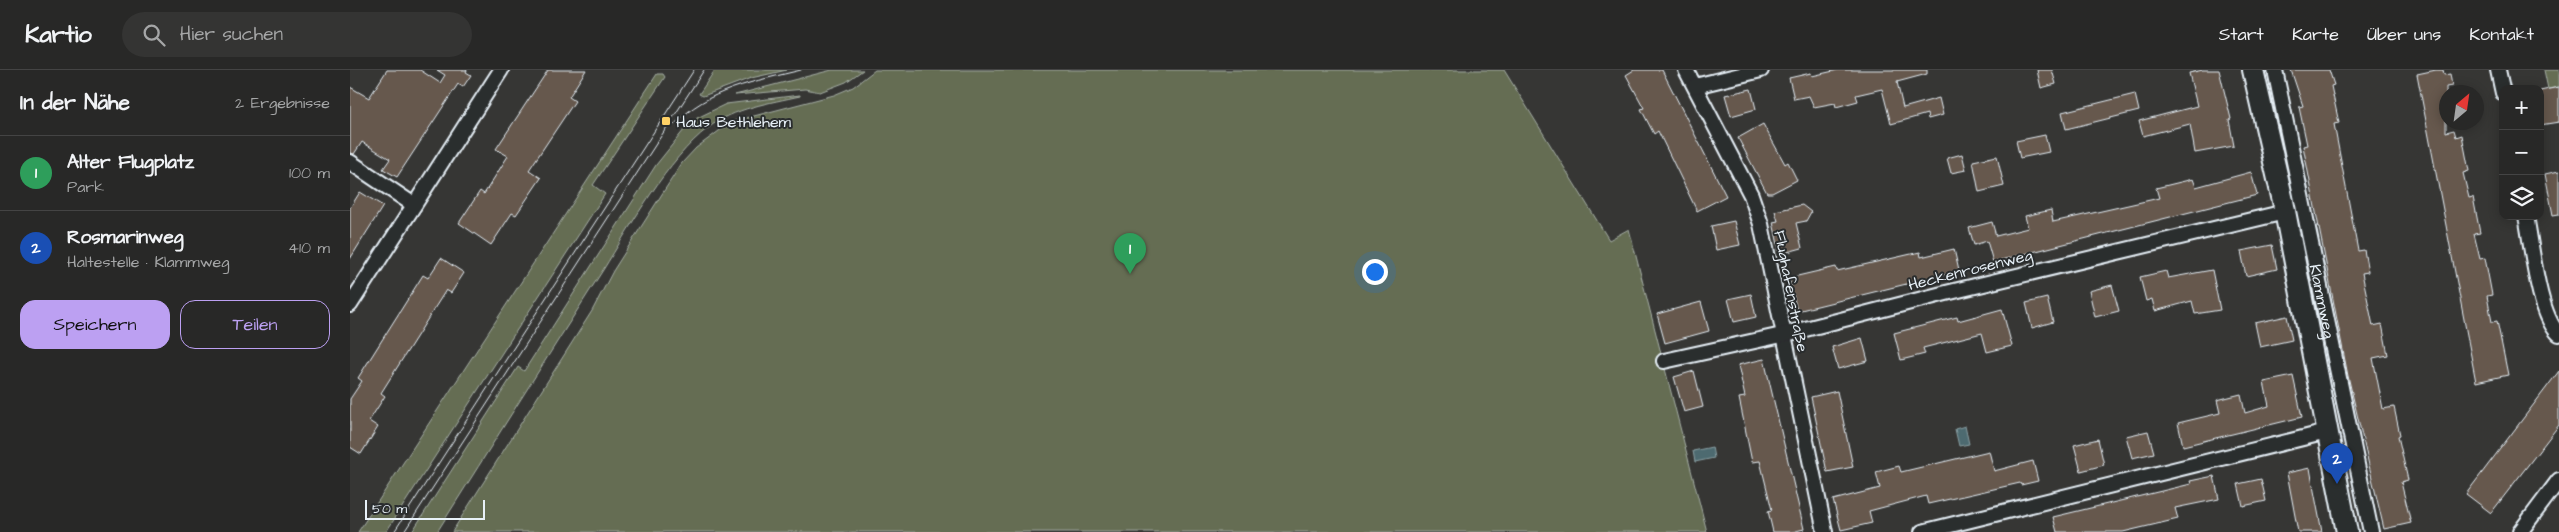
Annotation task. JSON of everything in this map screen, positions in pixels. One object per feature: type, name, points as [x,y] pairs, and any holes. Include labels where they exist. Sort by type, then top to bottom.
[{"type":"main road","name":"Klammweg","points":[[2253,70],[2284,212],[2347,532]]},
{"type":"street","points":[[350,305],[501,70]]},
{"type":"street","name":"Flughafenstraße","points":[[1686,70],[1752,195],[1761,224],[1782,335],[1825,532]]},
{"type":"street","points":[[1694,86],[1761,70]]},
{"type":"street","name":"Klammweg","points":[[2275,70],[2371,532]]},
{"type":"street","points":[[2498,70],[2501,85]]},
{"type":"street","points":[[350,162],[414,205]]},
{"type":"street","name":"Heckenrosenweg","points":[[1664,361],[1782,335],[1946,293],[2284,212]]},
{"type":"street","points":[[2527,220],[2543,304],[2549,320],[2559,334]]},
{"type":"street","points":[[1922,532],[2327,432]]},
{"type":"street","points":[[2520,532],[2559,480]]},
{"type":"green space","points":[[715,70],[787,70],[751,78],[703,96],[699,94]]},
{"type":"green space","points":[[832,70],[863,70],[846,82],[820,92],[805,89],[735,95]]},
{"type":"green space","points":[[875,70],[1504,70],[1609,240],[1629,229],[1707,532],[452,532],[592,311],[613,271],[682,163],[696,148],[731,122],[834,95],[853,87]]},
{"type":"green space","points":[[2544,70],[2559,70],[2559,87],[2548,89]]},
{"type":"green space","points":[[657,74],[663,74],[665,77],[593,185],[605,194],[386,532],[358,532]]},
{"type":"green space","points":[[800,95],[740,111],[718,121],[693,141],[664,175],[651,194],[437,532],[412,532],[518,367],[524,371],[656,165],[684,130],[697,118],[726,104]]},
{"type":"water","points":[[1965,426],[1969,444],[1959,446],[1955,429]]},
{"type":"water","points":[[1712,447],[1714,458],[1695,462],[1693,451]]},
{"type":"building","points":[[387,70],[420,70],[440,83],[445,75],[437,70],[467,70],[466,72],[471,75],[463,87],[458,84],[397,177],[383,169],[390,159],[362,142],[354,154],[350,153],[350,87],[369,98]]},
{"type":"building","points":[[548,70],[586,70],[569,97],[575,101],[529,170],[541,178],[516,215],[512,213],[491,245],[459,223],[480,191],[484,194],[508,156],[496,149]]},
{"type":"building","points":[[1634,70],[1662,70],[1726,196],[1697,211],[1658,131],[1654,134],[1641,109],[1644,108],[1626,75]]},
{"type":"building","points":[[1838,70],[1927,70],[1927,74],[1897,82],[1903,108],[1939,98],[1943,115],[1928,119],[1927,114],[1891,124],[1882,89],[1856,95],[1858,101],[1836,107],[1835,103],[1814,107],[1809,96],[1794,99],[1789,78],[1811,73],[1812,76]]},
{"type":"building","points":[[2037,70],[2052,70],[2056,84],[2041,88]]},
{"type":"building","points":[[2203,70],[2219,70],[2231,119],[2229,120],[2234,146],[2195,153],[2190,124],[2143,136],[2139,121],[2197,106],[2189,73]]},
{"type":"building","points":[[2291,70],[2329,70],[2334,85],[2331,86],[2339,123],[2334,124],[2358,251],[2364,250],[2368,272],[2362,273],[2373,326],[2382,324],[2388,355],[2373,358],[2383,409],[2394,407],[2400,435],[2398,436],[2408,480],[2401,482],[2411,523],[2384,529],[2348,376],[2303,146],[2307,145],[2299,107],[2303,106]]},
{"type":"building","points":[[2443,70],[2444,75],[2450,74],[2452,85],[2439,85],[2439,130],[2446,130],[2446,132],[2454,130],[2456,137],[2462,135],[2469,171],[2463,173],[2469,198],[2473,197],[2480,233],[2474,234],[2480,259],[2485,258],[2492,295],[2487,296],[2492,322],[2497,321],[2508,375],[2476,382],[2417,74]]},
{"type":"building","points":[[2559,87],[2559,122],[2544,124],[2544,90]]},
{"type":"building","points":[[1751,89],[1756,109],[1731,116],[1725,95]]},
{"type":"building","points":[[2135,94],[2139,111],[2066,129],[2062,112]]},
{"type":"building","points":[[1763,124],[1785,164],[1788,162],[1797,180],[1772,193],[1767,193],[1738,138]]},
{"type":"building","points":[[2045,135],[2049,152],[2020,158],[2016,141]]},
{"type":"building","points":[[1962,154],[1966,170],[1951,173],[1947,158]]},
{"type":"building","points":[[1997,156],[2004,186],[1979,192],[1973,161]]},
{"type":"building","points":[[2559,171],[2559,214],[2553,215],[2545,174]]},
{"type":"building","points":[[2251,172],[2257,195],[1993,262],[1987,241],[1974,245],[1969,228],[1992,222],[1996,236],[2028,228],[2025,216],[2051,210],[2053,222],[2159,198],[2156,188],[2193,179],[2196,187]]},
{"type":"building","points":[[360,192],[383,206],[350,259],[350,208]]},
{"type":"building","points":[[1802,205],[1811,212],[1806,221],[1796,223],[1802,248],[1780,254],[1773,222],[1778,221],[1775,211]]},
{"type":"building","points":[[1734,221],[1740,245],[1716,250],[1711,226]]},
{"type":"building","points":[[2272,245],[2277,269],[2246,276],[2241,251]]},
{"type":"building","points":[[1954,249],[1959,271],[1797,311],[1789,278],[1836,267],[1837,271],[1920,252],[1921,257]]},
{"type":"building","points":[[441,258],[464,273],[451,293],[446,290],[381,393],[385,396],[369,421],[378,427],[361,454],[350,447],[350,399],[362,381],[358,378],[423,275],[428,278]]},
{"type":"building","points":[[2212,270],[2220,310],[2195,314],[2192,301],[2155,311],[2152,299],[2146,301],[2140,277],[2166,271],[2168,278]]},
{"type":"building","points":[[2112,285],[2119,311],[2095,317],[2089,291]]},
{"type":"building","points":[[1751,294],[1756,317],[1734,322],[1728,299]]},
{"type":"building","points":[[2047,298],[2053,322],[2032,328],[2026,303]]},
{"type":"building","points":[[1701,302],[1709,331],[1665,343],[1657,314]]},
{"type":"building","points":[[2002,309],[2012,346],[1987,352],[1982,333],[1923,348],[1925,354],[1901,360],[1894,333],[1957,317],[1958,321]]},
{"type":"building","points":[[2287,316],[2292,340],[2260,347],[2255,323]]},
{"type":"building","points":[[1862,338],[1868,361],[1838,369],[1832,347]]},
{"type":"building","points":[[1764,359],[1804,529],[1792,532],[1773,532],[1768,511],[1772,510],[1760,461],[1752,462],[1739,398],[1745,397],[1738,365]]},
{"type":"building","points":[[1694,371],[1703,407],[1684,412],[1674,377]]},
{"type":"building","points":[[2559,371],[2559,425],[2491,513],[2466,494]]},
{"type":"building","points":[[2293,376],[2302,417],[2183,446],[2178,423],[2220,413],[2217,400],[2241,394],[2245,413],[2269,406],[2264,382]]},
{"type":"building","points":[[1837,391],[1853,467],[1827,472],[1811,397]]},
{"type":"building","points":[[2148,431],[2154,453],[2132,458],[2126,436]]},
{"type":"building","points":[[2098,439],[2104,465],[2081,471],[2074,445]]},
{"type":"building","points":[[1989,451],[1994,471],[2033,461],[2038,481],[2021,485],[2020,483],[1928,504],[1926,496],[1869,511],[1872,523],[1841,530],[1833,500],[1880,488],[1876,472],[1899,466],[1901,472]]},
{"type":"building","points":[[2310,468],[2322,532],[2298,532],[2287,473]]},
{"type":"building","points":[[2214,476],[2219,499],[2175,508],[2178,519],[2123,532],[2057,532],[2053,517],[2191,484],[2190,481]]},
{"type":"building","points":[[2261,479],[2266,501],[2243,506],[2238,484]]},
{"type":"tram line","points":[[394,532],[694,70]]},
{"type":"tram line","points":[[404,532],[704,70]]},
{"type":"tram line","points":[[674,125],[701,103],[733,88],[801,70]]},
{"type":"place","name":"Haus Bethlehem","points":[[666,121]]},
{"type":"place","name":"Alter Flugplatz","points":[[1130,274]]},
{"type":"place","name":"Rosmarinweg","points":[[2337,484]]}]
